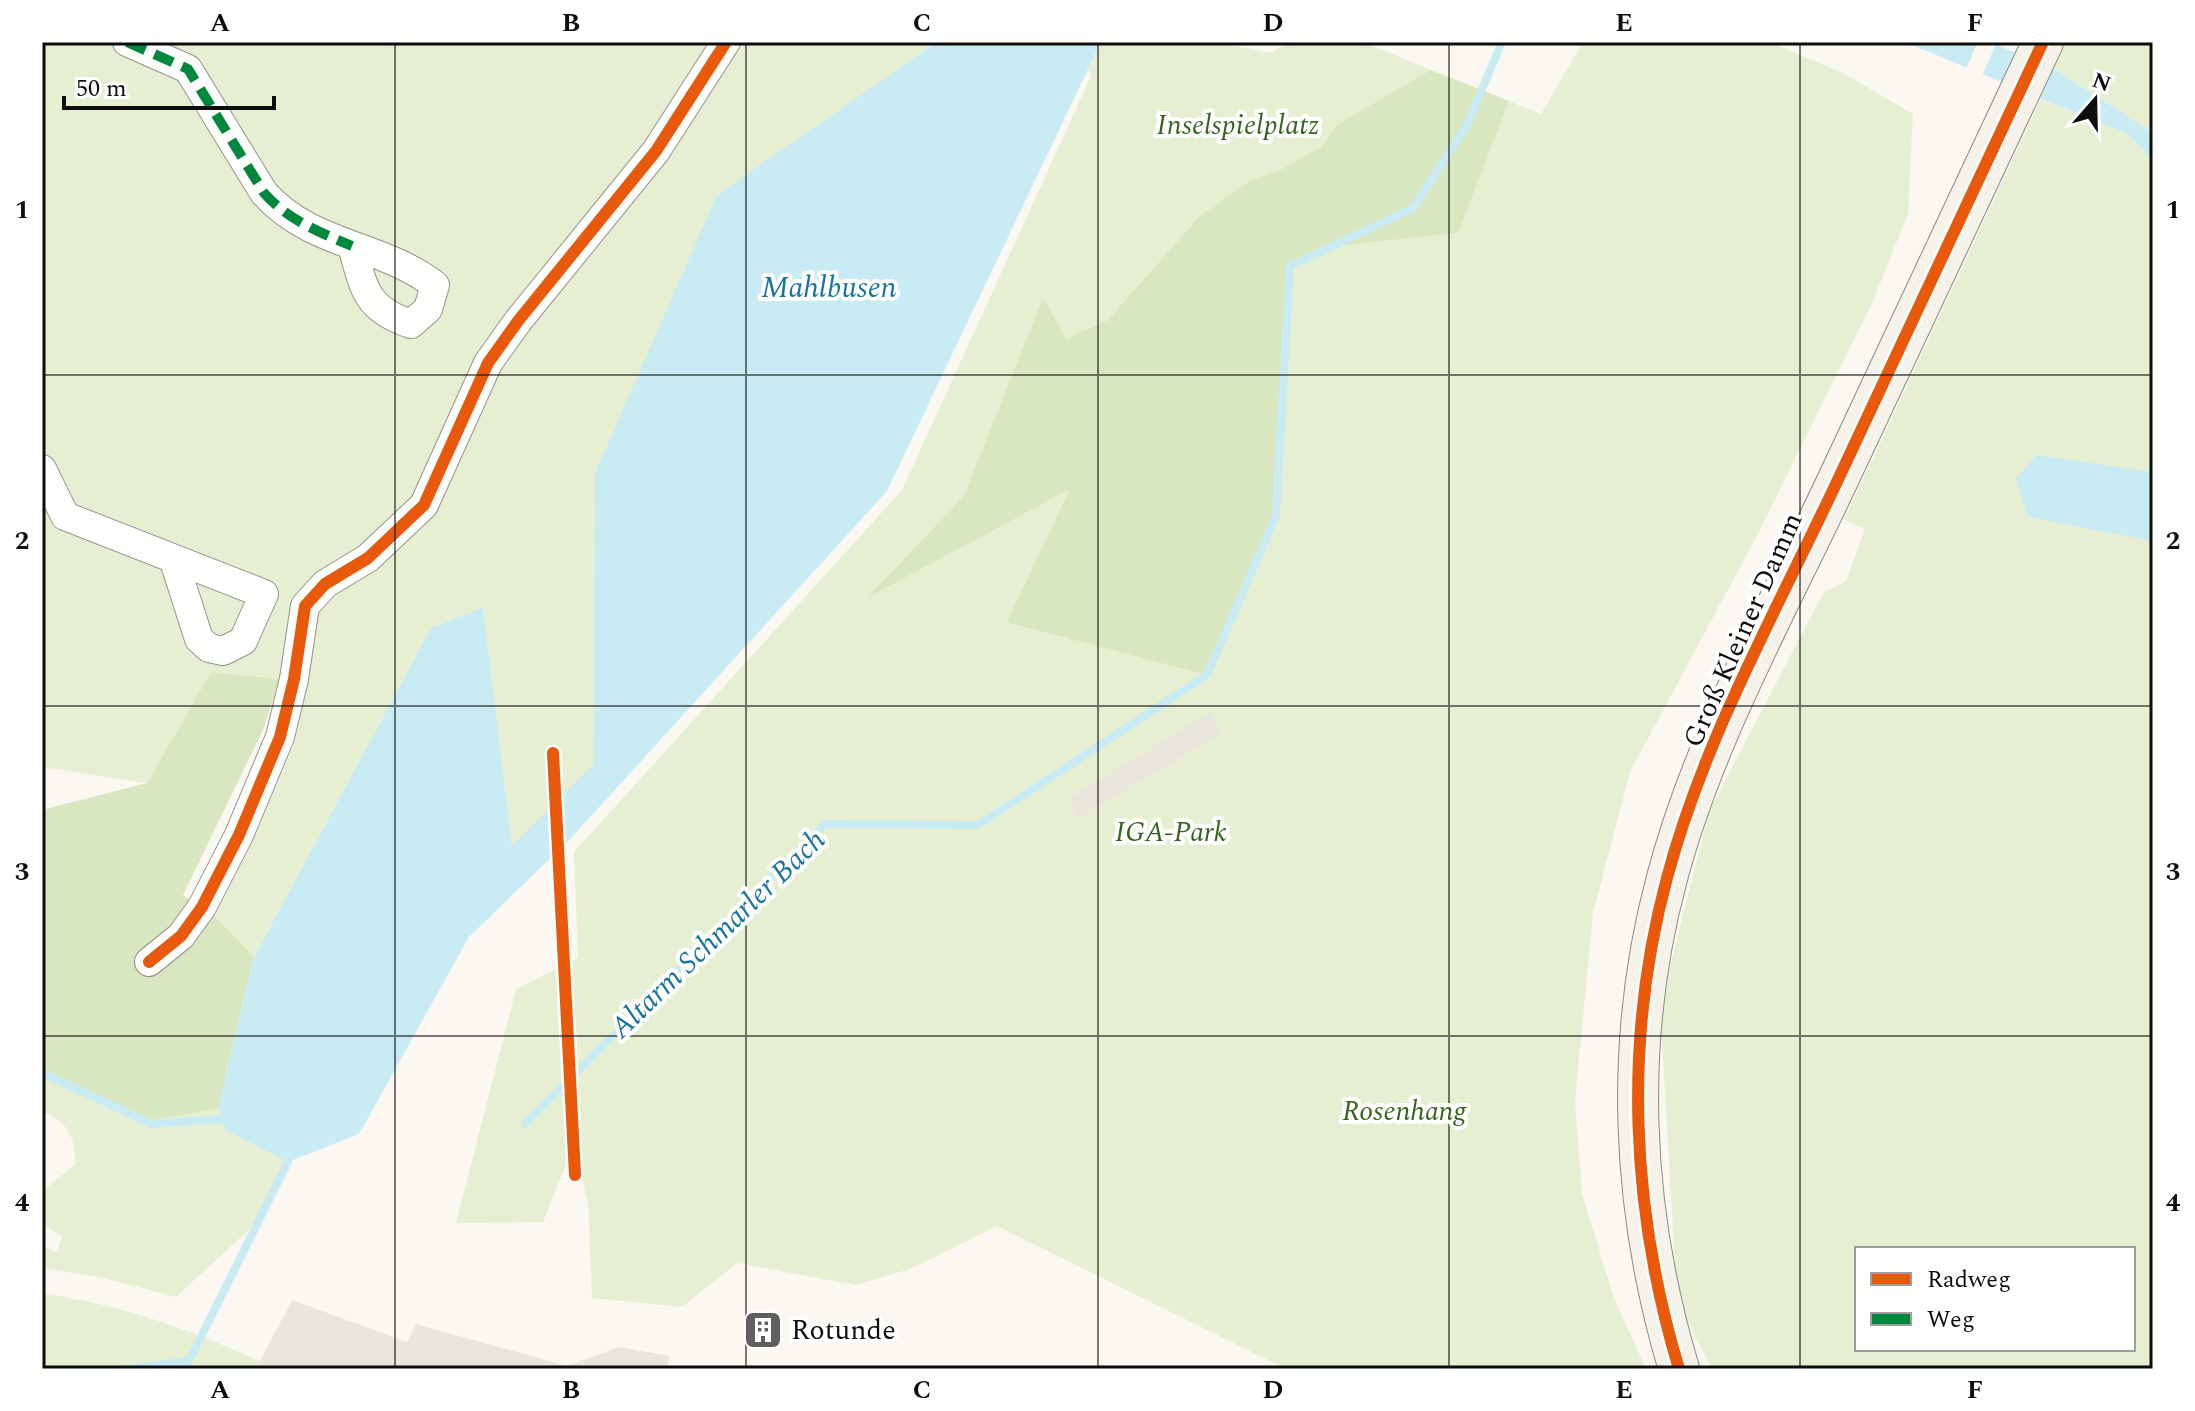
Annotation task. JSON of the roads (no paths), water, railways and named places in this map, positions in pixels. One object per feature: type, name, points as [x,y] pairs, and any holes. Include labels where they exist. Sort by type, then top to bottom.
[{"type":"street","points":[[127,42],[188,69],[264,193],[278,208],[289,217],[352,246]]},
{"type":"street","points":[[149,962],[181,936],[202,907],[239,835],[280,737],[294,679],[305,606],[325,584],[368,558],[424,505],[488,363],[518,321],[656,151],[726,42]]},
{"type":"street","name":"Groß Kleiner Damm","points":[[1679,1369],[1661,1308],[1646,1231],[1637,1107],[1639,1039],[1646,980],[1667,878],[1723,726],[2042,46]]},
{"type":"street","points":[[42,469],[54,516],[174,561]]},
{"type":"water","name":"Mahlbusen","points":[[937,42],[1101,42],[887,491],[572,837],[469,937],[359,1134],[288,1162],[225,1130],[218,1109],[254,957],[431,628],[483,607],[512,846],[594,764],[595,473],[717,195]]},
{"type":"water","points":[[1905,42],[1990,42],[2053,68],[2153,133],[2153,160],[2127,134]]},
{"type":"water","points":[[2036,455],[2153,472],[2153,541],[2028,517],[2016,479]]},
{"type":"waterway","name":"Altarm Schmarler Bach","points":[[525,1124],[825,824],[978,825],[1207,675],[1276,516],[1290,266],[1413,208],[1467,125],[1502,42]]},
{"type":"waterway","points":[[42,1073],[152,1124],[221,1119]]},
{"type":"waterway","points":[[185,1369],[288,1162]]},
{"type":"waterway","points":[[125,1369],[189,1361]]},
{"type":"place","name":"Rotunde","points":[[763,1330]]},
{"type":"park label","name":"Inselspielplatz","points":[[1238,125]]},
{"type":"park label","name":"IGA-Park","points":[[1171,832]]},
{"type":"park label","name":"Rosenhang","points":[[1404,1111]]}]
